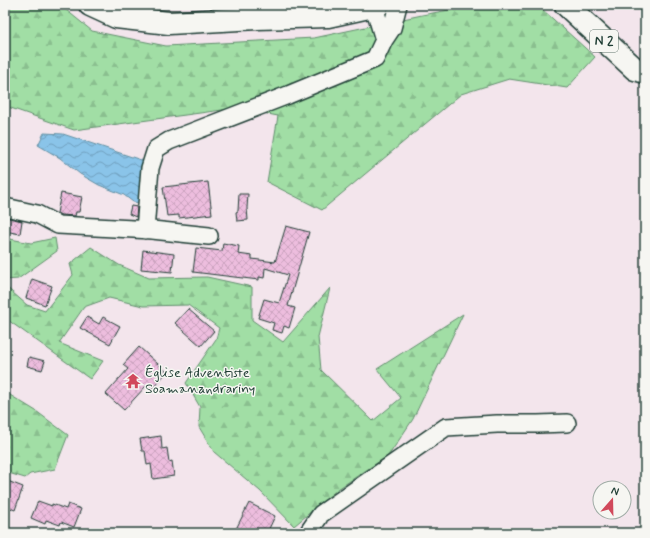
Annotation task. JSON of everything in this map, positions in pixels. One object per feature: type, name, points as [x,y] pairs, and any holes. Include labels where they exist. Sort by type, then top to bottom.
[{"type":"main road","points":[[90,5],[116,17],[169,23],[328,16],[376,6]]},
{"type":"main road","name":"N 2","points":[[566,5],[635,69],[645,72]]},
{"type":"street","points":[[145,230],[150,168],[156,149],[169,141],[288,95],[375,59],[384,40],[392,28],[398,5]]},
{"type":"street","points":[[376,6],[384,40]]},
{"type":"street","points":[[5,207],[37,214],[58,225],[145,230],[209,236]]},
{"type":"street","points":[[308,533],[321,514],[446,428],[497,424],[567,423]]},
{"type":"green space","points":[[5,5],[60,5],[92,31],[166,46],[314,38],[476,5],[524,5],[543,10],[595,57],[567,88],[509,79],[461,94],[322,210],[267,182],[278,116],[237,108],[74,130],[5,106]]},
{"type":"green space","points":[[5,238],[31,243],[55,238],[57,251],[18,279],[5,280]]},
{"type":"green space","points":[[91,247],[119,265],[149,278],[207,277],[252,287],[252,320],[283,342],[330,288],[318,337],[321,370],[373,421],[401,398],[377,369],[463,314],[413,419],[389,455],[338,489],[294,526],[260,491],[214,452],[199,427],[200,407],[186,383],[216,339],[219,328],[188,305],[143,306],[109,298],[84,307],[59,343],[103,361],[90,379],[5,318],[5,286],[27,305],[45,311],[73,275],[70,264]]},
{"type":"green space","points":[[5,392],[36,411],[68,435],[55,469],[30,474],[25,478],[5,472]]},
{"type":"water","points":[[44,133],[63,134],[144,161],[142,203],[133,202],[124,195],[99,185],[80,174],[60,158],[38,145]]},
{"type":"building","points":[[208,182],[212,214],[179,218],[179,215],[167,216],[163,187]]},
{"type":"building","points":[[61,193],[82,197],[79,212],[76,212],[75,216],[61,215],[57,213]]},
{"type":"building","points":[[239,194],[248,194],[248,220],[237,221],[236,212],[238,211]]},
{"type":"building","points":[[131,206],[137,207],[136,217],[129,214]]},
{"type":"building","points":[[5,217],[22,221],[20,234],[5,231]]},
{"type":"building","points":[[286,226],[309,232],[288,306],[295,308],[289,328],[284,326],[282,333],[272,330],[274,323],[258,318],[264,299],[279,303],[288,275],[265,268],[264,278],[259,277],[259,280],[193,272],[196,248],[222,251],[223,243],[239,246],[238,254],[252,256],[252,259],[275,262]]},
{"type":"building","points":[[143,250],[174,254],[172,272],[141,269]]},
{"type":"building","points":[[32,279],[52,286],[45,305],[26,298]]},
{"type":"building","points":[[188,309],[214,331],[201,346],[175,323]]},
{"type":"building","points":[[87,317],[99,324],[103,317],[120,326],[110,344],[80,328]]},
{"type":"building","points":[[139,347],[167,372],[151,390],[146,386],[124,410],[106,394],[128,369],[123,365]]},
{"type":"building","points":[[29,357],[45,361],[42,370],[27,366]]},
{"type":"building","points":[[161,436],[162,449],[167,448],[169,462],[172,461],[174,476],[153,479],[151,464],[147,465],[145,451],[142,451],[140,439]]},
{"type":"building","points":[[5,480],[23,487],[15,510],[5,506]]},
{"type":"building","points":[[38,501],[66,509],[68,504],[81,509],[74,527],[61,522],[60,525],[46,520],[45,524],[31,518]]},
{"type":"building","points":[[249,503],[275,516],[267,533],[234,533]]},
{"type":"place","name":"Église Adventiste Soamanandrariny","points":[[133,381]]}]
